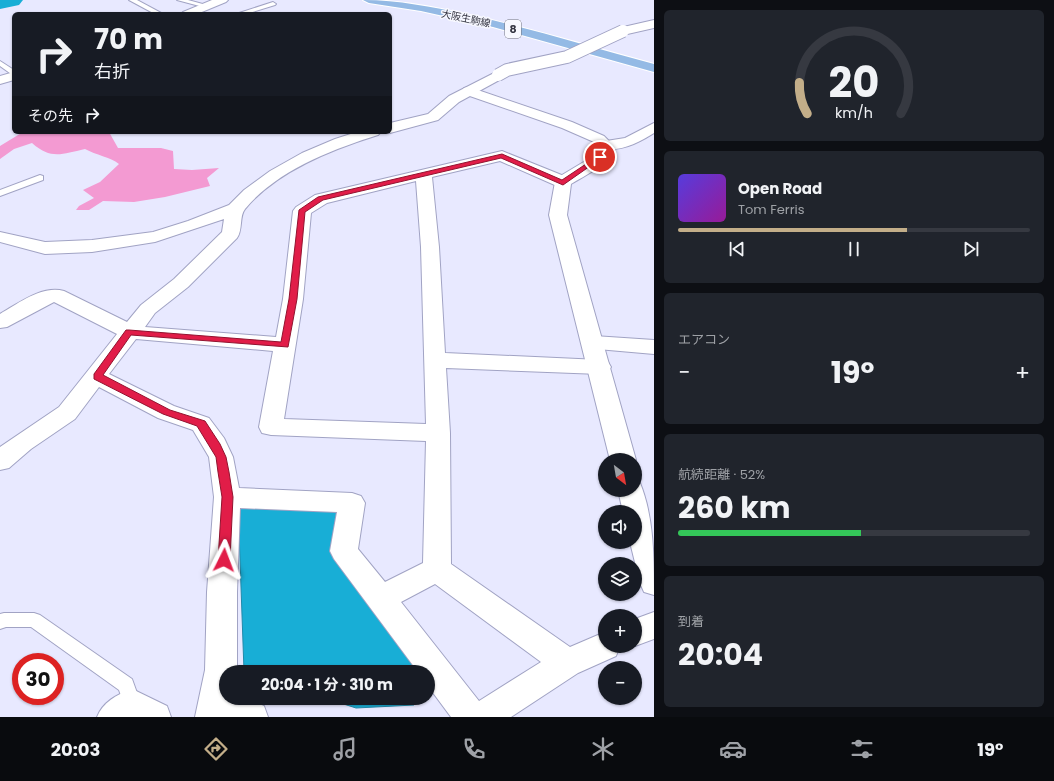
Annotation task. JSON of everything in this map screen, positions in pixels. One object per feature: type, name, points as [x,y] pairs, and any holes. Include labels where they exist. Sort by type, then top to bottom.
[{"type":"main road","name":"大阪生駒線","points":[[369,0],[421,8],[495,24],[654,68]]},
{"type":"main road","name":"大阪生駒線","points":[[414,0],[508,19],[654,59]]},
{"type":"street","points":[[199,11],[222,0]]},
{"type":"street","points":[[392,127],[433,117],[454,99],[507,70],[567,58],[623,31],[654,24]]},
{"type":"street","points":[[639,27],[654,33]]},
{"type":"street","points":[[0,80],[12,76]]},
{"type":"street","points":[[469,91],[566,125],[599,139],[605,146],[607,151],[593,163],[563,182],[558,215],[594,343],[621,453]]},
{"type":"street","points":[[605,146],[629,142],[654,127]]},
{"type":"street","points":[[0,237],[45,248],[92,246],[154,236],[194,225],[235,209],[250,194],[276,174],[340,142],[366,134]]},
{"type":"street","points":[[438,433],[271,427],[293,299],[302,211],[320,199],[502,156],[563,182]]},
{"type":"street","points":[[424,175],[430,247],[438,433],[437,569]]},
{"type":"street","points":[[0,461],[22,443],[67,413],[148,309],[181,283],[231,234],[235,209]]},
{"type":"street","points":[[0,322],[46,297],[57,296],[129,332],[285,345]]},
{"type":"street","points":[[594,343],[654,347]]},
{"type":"street","points":[[434,360],[600,367]]},
{"type":"street","points":[[97,376],[166,412],[201,424],[215,444],[221,457],[227,497],[222,592],[222,670],[212,717],[243,713],[252,717]]},
{"type":"street","points":[[227,497],[352,503],[344,551],[471,717]]},
{"type":"street","points":[[633,497],[654,582]]},
{"type":"street","points":[[380,599],[437,569]]},
{"type":"street","points":[[437,569],[567,663]]},
{"type":"street","points":[[642,630],[654,625]]},
{"type":"street","points":[[482,717],[567,663],[598,649]]},
{"type":"lane","points":[[132,0],[156,12]]},
{"type":"lane","points":[[180,0],[199,11]]},
{"type":"lane","points":[[246,12],[273,4]]},
{"type":"lane","points":[[0,64],[12,73]]},
{"type":"lane","points":[[0,193],[40,178]]},
{"type":"lane","points":[[0,622],[4,620],[34,620],[126,685],[133,713]]},
{"type":"shaded area","points":[[20,134],[110,134],[118,148],[161,148],[173,151],[174,169],[192,170],[219,168],[207,178],[210,186],[165,197],[134,202],[103,201],[89,210],[76,210],[79,206],[94,198],[83,190],[100,182],[119,164],[85,149],[63,154],[51,154],[45,152],[32,143],[14,149],[0,159],[0,146]]},
{"type":"water","points":[[238,503],[341,509],[335,548],[415,665],[244,665]]},
{"type":"water","points":[[347,705],[414,705],[356,708]]},
{"type":"waterway","points":[[0,1],[10,0]]},
{"type":"route","points":[[224,560],[227,497],[221,457],[215,444],[201,424],[166,412],[97,376],[129,332],[285,345],[293,299],[302,211],[320,199],[502,156],[563,182],[600,157]]}]
